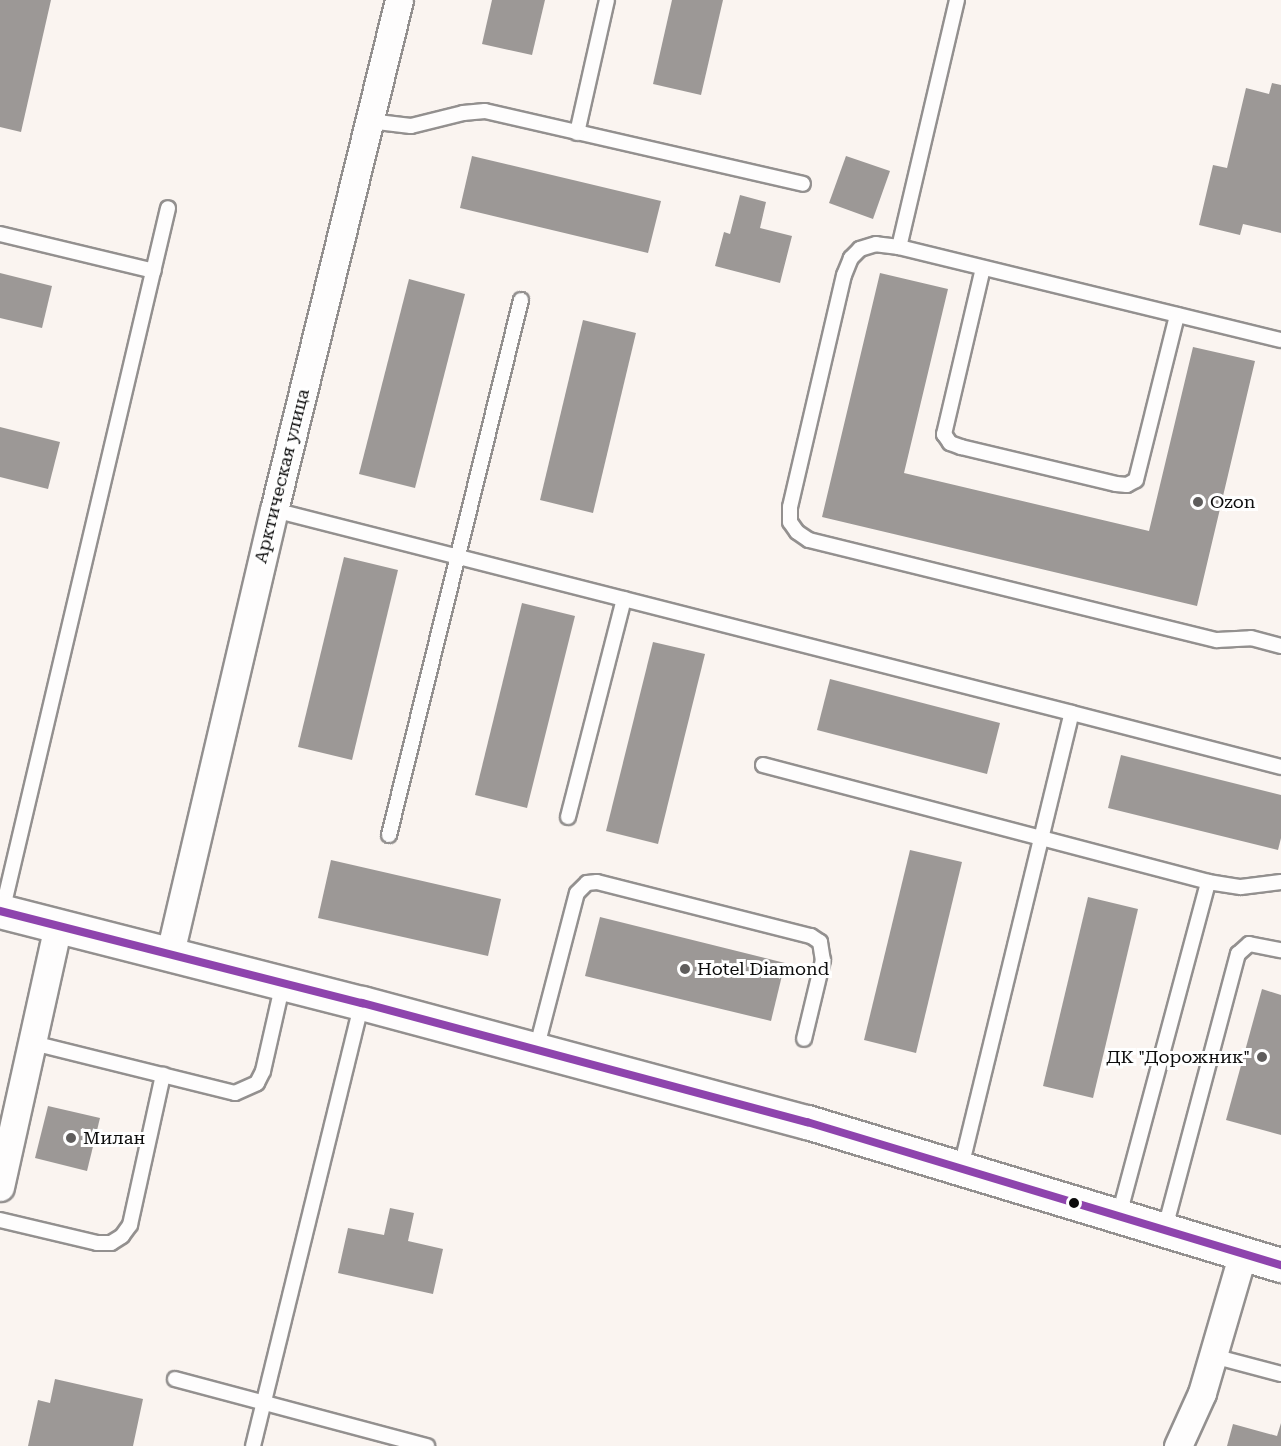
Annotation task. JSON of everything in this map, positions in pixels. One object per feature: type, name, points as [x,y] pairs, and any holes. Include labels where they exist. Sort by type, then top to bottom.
[{"type":"street","name":"Арктическая улица","points":[[170,953],[274,510],[399,0]]},
{"type":"street","points":[[1,912],[170,953],[796,1119],[1281,1264]]},
{"type":"street","points":[[0,1187],[58,925]]},
{"type":"street","points":[[1178,1446],[1202,1393],[1243,1252]]},
{"type":"lane","points":[[577,133],[607,0]]},
{"type":"lane","points":[[899,247],[957,0]]},
{"type":"lane","points":[[369,121],[411,126],[474,111],[803,184]]},
{"type":"lane","points":[[1,912],[168,208]]},
{"type":"lane","points":[[0,234],[154,271]]},
{"type":"lane","points":[[1281,340],[899,247],[876,244],[860,249],[851,258],[844,275],[790,507],[790,522],[797,532],[809,540],[1217,640],[1251,638],[1281,646]]},
{"type":"lane","points":[[983,268],[944,434],[950,443],[960,447],[1116,484],[1127,485],[1136,480],[1177,315]]},
{"type":"lane","points":[[389,835],[521,300]]},
{"type":"lane","points":[[274,510],[1281,767]]},
{"type":"lane","points":[[568,817],[624,598]]},
{"type":"lane","points":[[961,1167],[1072,713]]},
{"type":"lane","points":[[763,765],[1208,882],[1241,887],[1281,882]]},
{"type":"lane","points":[[536,1050],[577,893],[587,883],[597,882],[811,936],[820,942],[823,960],[804,1039]]},
{"type":"lane","points":[[1119,1215],[1208,882]]},
{"type":"lane","points":[[1165,1228],[1238,954],[1250,944],[1281,950]]},
{"type":"lane","points":[[33,1043],[235,1093],[257,1083],[263,1071],[283,983]]},
{"type":"lane","points":[[253,1446],[362,1003]]},
{"type":"lane","points":[[0,1220],[97,1243],[111,1242],[122,1236],[130,1225],[163,1075]]},
{"type":"lane","points":[[1213,1356],[1281,1374]]},
{"type":"lane","points":[[175,1379],[427,1446]]},
{"type":"building","points":[[0,0],[51,0],[21,132],[0,127]]},
{"type":"building","points":[[492,0],[545,0],[532,55],[482,44]]},
{"type":"building","points":[[672,0],[723,0],[701,95],[653,84]]},
{"type":"building","points":[[1272,83],[1281,85],[1281,233],[1243,224],[1240,235],[1199,225],[1213,165],[1227,168],[1246,88],[1269,94]]},
{"type":"building","points":[[472,156],[661,201],[648,253],[460,208]]},
{"type":"building","points":[[846,156],[890,171],[873,219],[829,203]]},
{"type":"building","points":[[740,195],[766,202],[760,228],[792,236],[780,283],[715,266],[724,232],[730,234]]},
{"type":"building","points":[[0,273],[52,286],[42,328],[0,318]]},
{"type":"building","points":[[880,273],[948,289],[904,473],[1149,531],[1193,347],[1255,361],[1197,606],[822,517]]},
{"type":"building","points":[[409,279],[465,294],[415,488],[359,474]]},
{"type":"building","points":[[583,320],[636,333],[593,513],[540,500]]},
{"type":"building","points":[[0,427],[60,442],[48,489],[0,477]]},
{"type":"building","points":[[344,557],[398,570],[352,760],[298,747]]},
{"type":"building","points":[[522,603],[575,616],[527,808],[475,795]]},
{"type":"building","points":[[653,642],[705,654],[658,844],[606,831]]},
{"type":"building","points":[[830,679],[1000,723],[987,774],[817,730]]},
{"type":"building","points":[[1121,755],[1281,795],[1281,838],[1278,850],[1108,808]]},
{"type":"building","points":[[910,850],[962,862],[916,1053],[864,1040]]},
{"type":"building","points":[[331,860],[501,899],[488,956],[318,918]]},
{"type":"building","points":[[1088,897],[1138,909],[1093,1098],[1043,1086]]},
{"type":"building","name":"Hotel Diamond","points":[[600,917],[785,963],[771,1021],[585,976]]},
{"type":"building","name":"ДК \"Дорожник\"","points":[[1262,989],[1281,995],[1281,1135],[1226,1120]]},
{"type":"building","points":[[48,1106],[100,1118],[87,1171],[35,1158]]},
{"type":"building","points":[[390,1208],[414,1213],[408,1241],[443,1249],[433,1294],[338,1273],[348,1228],[384,1235]]},
{"type":"building","points":[[55,1379],[143,1399],[133,1446],[28,1446],[38,1400],[50,1403]]},
{"type":"building","points":[[1281,1423],[1281,1446],[1227,1446],[1233,1424],[1277,1436]]},
{"type":"transit line","points":[[0,911],[362,1003],[807,1122],[1281,1265]]},
{"type":"place","name":"Ozon","points":[[1198,502]]},
{"type":"place","name":"Hotel Diamond","points":[[685,969]]},
{"type":"place","name":"ДК \"Дорожник\"","points":[[1262,1057]]},
{"type":"place","name":"Милан","points":[[71,1138]]}]
